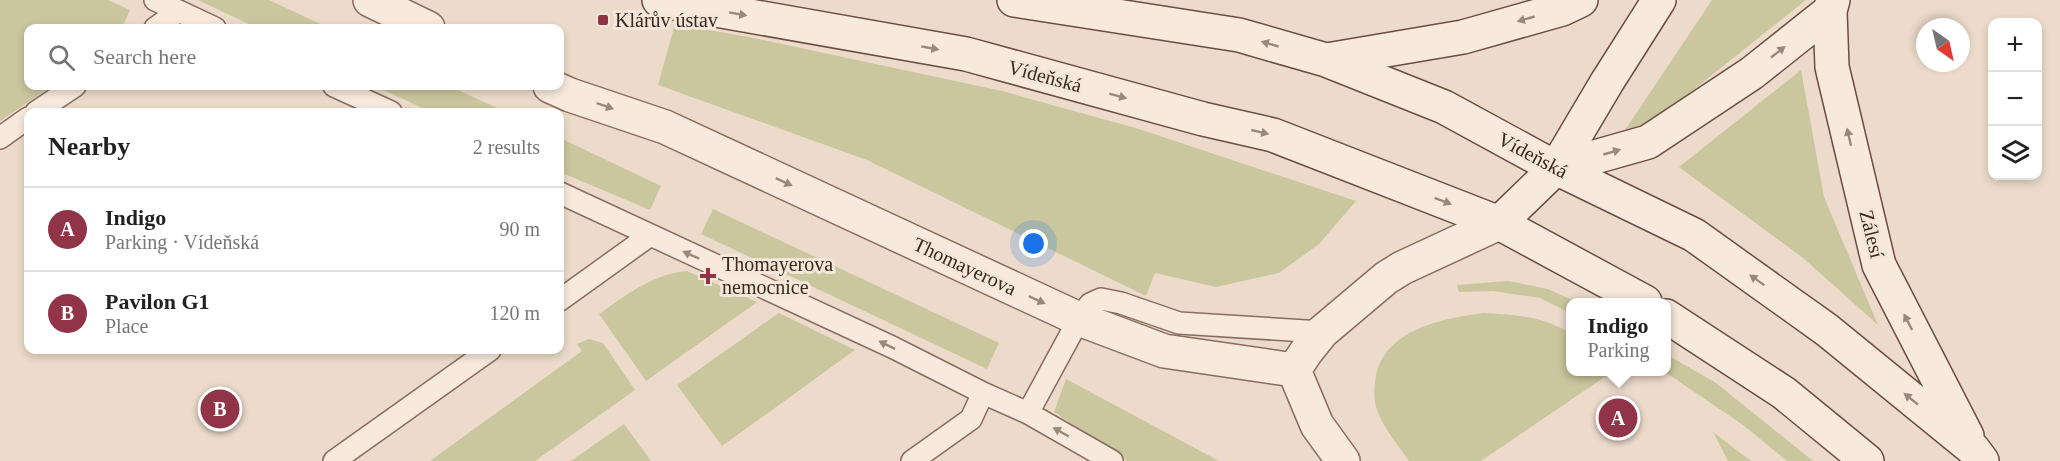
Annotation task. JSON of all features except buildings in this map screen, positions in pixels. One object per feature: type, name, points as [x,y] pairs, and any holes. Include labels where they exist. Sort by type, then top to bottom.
[{"type":"main road","points":[[370,0],[420,24]]},
{"type":"main road","name":"Vídeňská","points":[[659,0],[966,54],[1203,119],[1273,135],[1498,223],[1636,298]]},
{"type":"main road","name":"Vídeňská","points":[[1014,0],[1239,35],[1326,60],[1444,106],[1556,168],[1694,235],[1827,330],[1978,455]]},
{"type":"main road","points":[[1326,60],[1463,37],[1562,9],[1581,0]]},
{"type":"main road","points":[[1343,461],[1317,425],[1294,370],[1305,352],[1322,332],[1386,278],[1402,268],[1498,223],[1556,168],[1659,0]]},
{"type":"main road","points":[[1556,168],[1648,142],[1752,72],[1832,6]]},
{"type":"main road","name":"Zálesí","points":[[1832,6],[1833,67],[1878,265],[1978,455]]},
{"type":"main road","name":"Thomayerova","points":[[559,90],[665,127],[1079,319],[1164,351],[1294,370]]},
{"type":"main road","points":[[1671,318],[1784,393],[1867,461]]},
{"type":"lane","points":[[156,0],[207,24]]},
{"type":"lane","points":[[161,24],[179,11]]},
{"type":"lane","points":[[42,108],[69,90]]},
{"type":"lane","points":[[343,90],[382,108]]},
{"type":"lane","points":[[0,138],[24,121]]},
{"type":"lane","points":[[564,195],[1028,413],[1112,461]]},
{"type":"lane","points":[[564,297],[649,236]]},
{"type":"lane","points":[[1028,413],[1079,319],[1089,304],[1101,299],[1121,303],[1179,323],[1322,332]]},
{"type":"lane","points":[[334,461],[484,354]]},
{"type":"lane","points":[[912,461],[971,419],[983,393]]},
{"type":"shaded area","points":[[0,0],[108,0],[130,10],[124,24],[24,24],[24,90],[46,90],[0,121]]},
{"type":"shaded area","points":[[198,0],[269,0],[320,24],[249,24]]},
{"type":"shaded area","points":[[1712,0],[1806,0],[1628,142],[1617,142]]},
{"type":"shaded area","points":[[675,24],[754,38],[1002,91],[1139,129],[1356,201],[1319,244],[1279,273],[1216,287],[1155,273],[1146,296],[867,160],[658,85]]},
{"type":"shaded area","points":[[1801,70],[1824,197],[1878,325],[1802,257],[1679,167]]},
{"type":"shaded area","points":[[384,90],[458,90],[497,108],[422,108]]},
{"type":"shaded area","points":[[564,140],[661,186],[650,210],[564,174]]},
{"type":"shaded area","points":[[713,209],[999,343],[987,369],[701,234]]},
{"type":"shaded area","points":[[687,271],[757,302],[646,381],[599,314],[651,281]]},
{"type":"shaded area","points":[[1508,281],[1548,289],[1567,298],[1566,311],[1540,298],[1493,291],[1459,292],[1457,285]]},
{"type":"shaded area","points":[[779,313],[855,350],[722,446],[677,385]]},
{"type":"shaded area","points":[[1484,313],[1529,317],[1549,323],[1566,331],[1566,376],[1606,376],[1481,461],[1409,461],[1387,430],[1377,410],[1374,390],[1379,365],[1400,339],[1415,330],[1449,319]]},
{"type":"shaded area","points":[[589,339],[603,343],[635,390],[535,461],[430,461],[582,351],[577,344]]},
{"type":"shaded area","points":[[1671,357],[1716,383],[1813,461],[1787,461],[1743,425],[1671,376]]},
{"type":"shaded area","points":[[1066,379],[1219,461],[1127,461],[1054,412]]},
{"type":"shaded area","points":[[624,424],[651,461],[571,461]]},
{"type":"shaded area","points":[[1713,432],[1751,461],[1728,461]]},
{"type":"place","name":"Klárův ústav","points":[[603,20]]},
{"type":"place","name":"Thomayerova nemocnice","points":[[708,276]]},
{"type":"place","name":"Pavilon G1","points":[[220,409]]},
{"type":"place","name":"Indigo","points":[[1618,418]]}]
